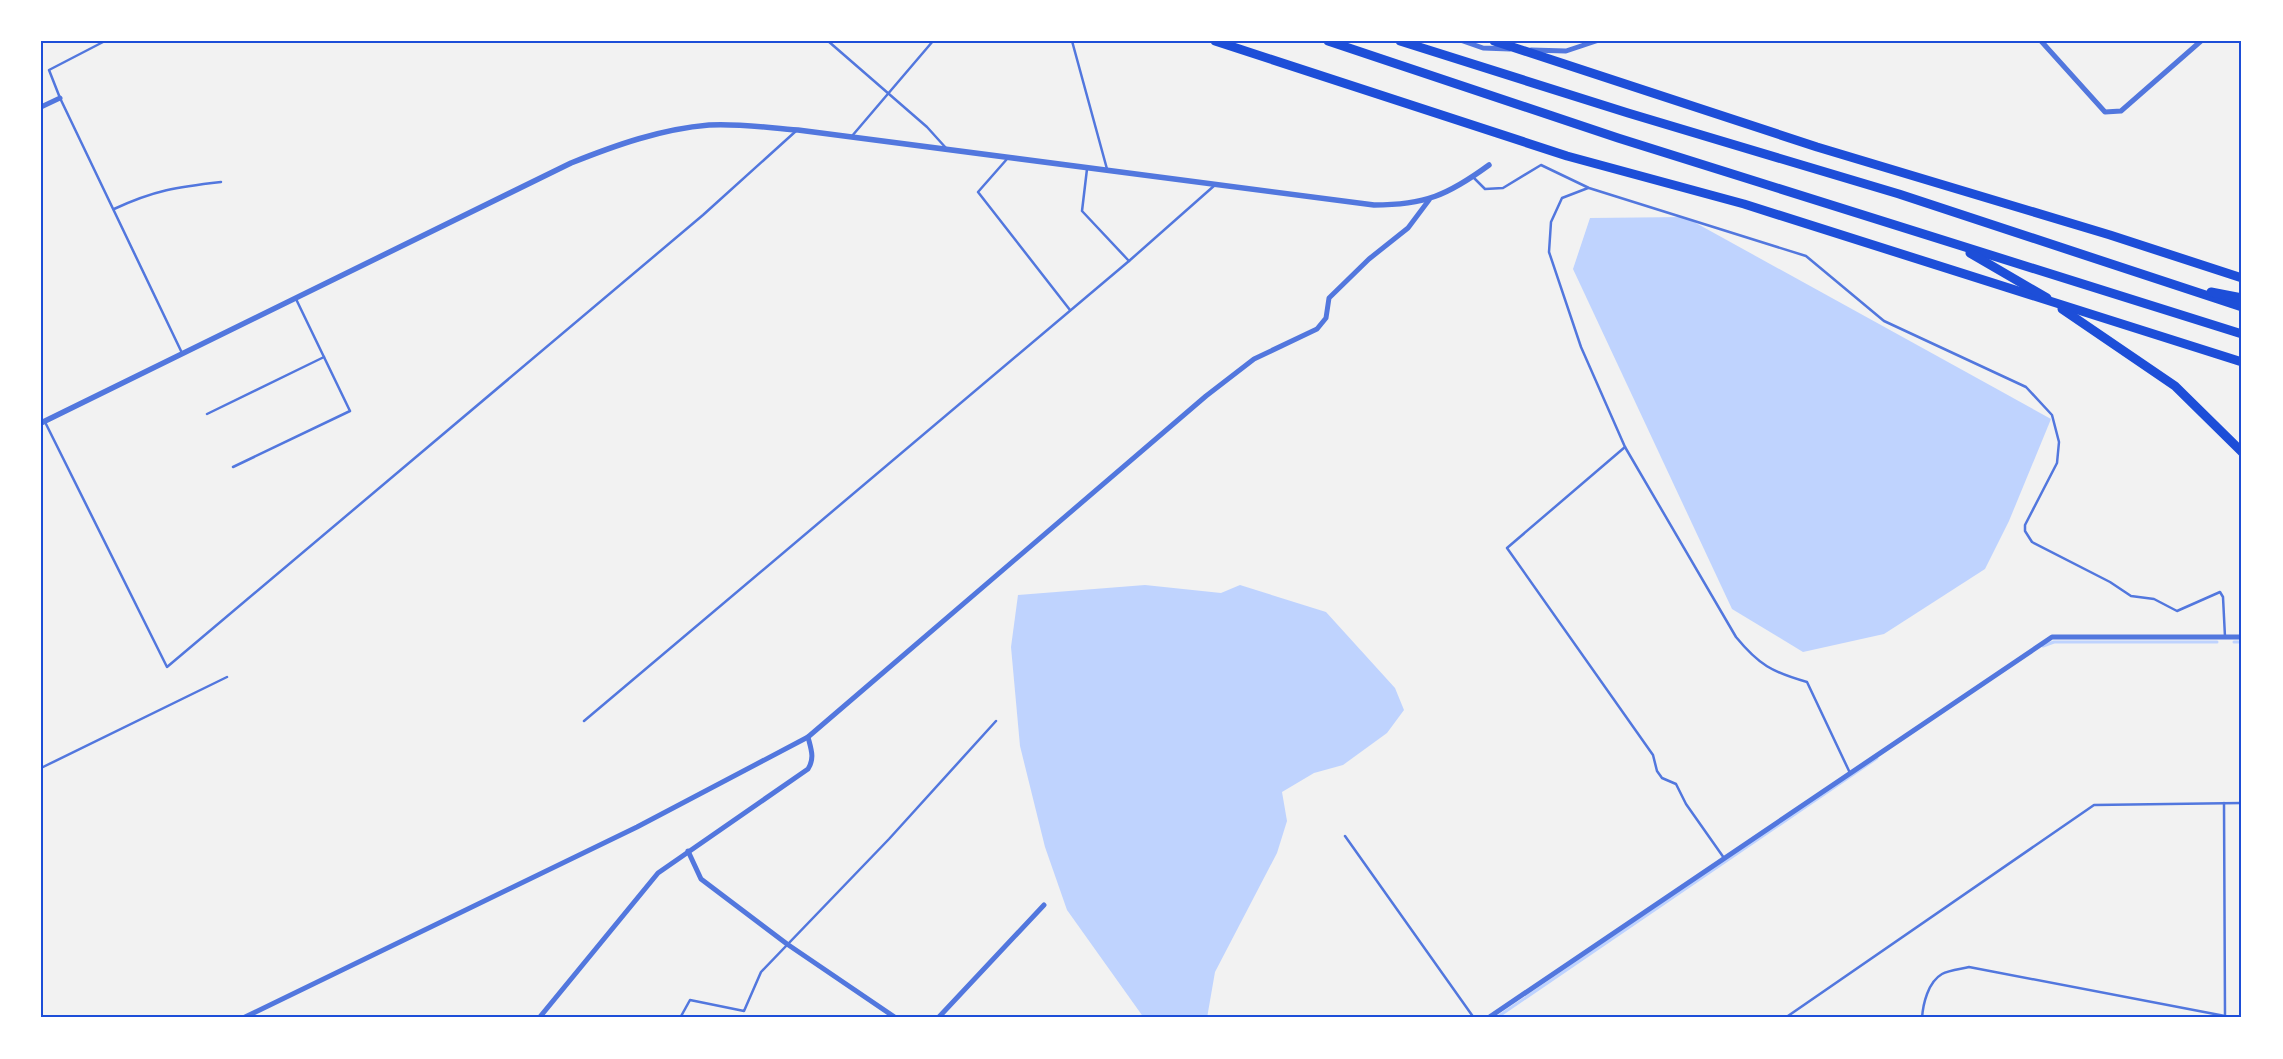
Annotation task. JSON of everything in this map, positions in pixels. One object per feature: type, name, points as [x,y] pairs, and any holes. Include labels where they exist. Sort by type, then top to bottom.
[{"type":"highway","points":[[1215,41],[1567,156],[1744,204],[2242,362]]},
{"type":"highway","points":[[1328,41],[1504,98],[1618,138],[2242,334]]},
{"type":"highway","points":[[1400,41],[1628,113],[1899,194],[2242,306]]},
{"type":"highway","points":[[1494,41],[1817,147],[2110,235],[2242,278]]},
{"type":"highway","points":[[1955,244],[2032,288],[2175,386],[2242,452]]},
{"type":"highway","points":[[2167,283],[2242,298]]},
{"type":"street","points":[[1464,41],[1483,48],[1566,52],[1596,41]]},
{"type":"street","points":[[2042,41],[2105,112],[2120,111],[2201,41]]},
{"type":"street","points":[[41,107],[60,98]]},
{"type":"street","points":[[43,422],[572,163],[625,142],[710,125],[798,130],[852,136],[1374,205],[1400,205],[1429,200],[1473,177],[1489,165]]},
{"type":"street","points":[[243,1018],[637,828],[808,737],[1206,396],[1254,359],[1317,329],[1326,318],[1329,298],[1369,259],[1408,228],[1429,200]]},
{"type":"street","points":[[1488,1018],[2052,637],[2242,637]]},
{"type":"street","points":[[539,1018],[658,873],[808,769],[812,763],[812,754],[808,737]]},
{"type":"street","points":[[688,851],[702,879],[787,944],[896,1018]]},
{"type":"street","points":[[938,1018],[1044,904]]},
{"type":"lane","points":[[105,41],[49,70],[60,98],[182,353]]},
{"type":"lane","points":[[828,41],[927,127],[946,148]]},
{"type":"lane","points":[[852,136],[932,41]]},
{"type":"lane","points":[[1072,41],[1107,170]]},
{"type":"lane","points":[[43,422],[166,667],[702,216],[798,130]]},
{"type":"lane","points":[[1010,156],[978,192],[1070,310]]},
{"type":"lane","points":[[1473,177],[1485,189],[1503,188],[1542,165],[1589,188],[1806,256],[1884,321],[2026,387],[2052,415],[2059,442],[2057,463],[2025,525],[2025,531],[2032,542],[2110,582],[2131,596],[2154,599],[2177,611],[2220,592],[2223,597],[2225,637]]},
{"type":"lane","points":[[1087,167],[1082,210],[1129,261]]},
{"type":"lane","points":[[114,209],[148,194],[173,187],[222,182]]},
{"type":"lane","points":[[584,722],[1129,261],[1215,185]]},
{"type":"lane","points":[[1589,188],[1562,198],[1551,222],[1549,252],[1581,347],[1625,447],[1736,637],[1754,659],[1783,675],[1807,682],[1850,773]]},
{"type":"lane","points":[[233,467],[350,411],[296,298]]},
{"type":"lane","points":[[207,414],[324,357]]},
{"type":"lane","points":[[1625,447],[1507,548],[1653,756],[1657,771],[1662,778],[1676,784],[1686,804],[1724,858]]},
{"type":"lane","points":[[41,768],[227,677]]},
{"type":"lane","points":[[680,1018],[690,1000],[744,1011],[761,972],[889,839],[996,722]]},
{"type":"lane","points":[[1922,1018],[1923,1005],[1932,985],[1941,975],[1969,967],[2225,1016],[2224,803]]},
{"type":"lane","points":[[1785,1018],[2094,805],[2242,803]]},
{"type":"lane","points":[[1346,836],[1474,1018]]},
{"type":"water","points":[[1685,217],[2051,419],[2009,521],[1985,569],[1884,634],[1803,652],[1732,609],[1573,269],[1590,218]]},
{"type":"water","points":[[1145,585],[1221,593],[1240,585],[1326,612],[1395,688],[1404,710],[1387,733],[1343,765],[1314,773],[1282,792],[1287,821],[1277,853],[1215,972],[1207,1018],[1144,1018],[1067,910],[1045,847],[1020,746],[1011,647],[1018,595]]},
{"type":"waterway","points":[[2043,646],[2054,642],[2217,642]]},
{"type":"waterway","points":[[2234,642],[2242,642]]},
{"type":"waterway","points":[[1496,1018],[1877,758]]}]
